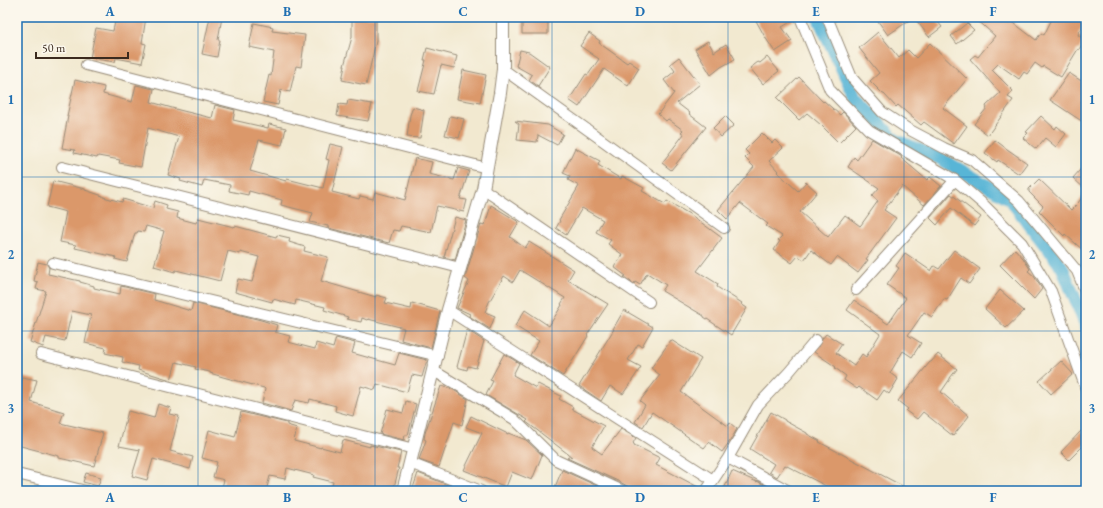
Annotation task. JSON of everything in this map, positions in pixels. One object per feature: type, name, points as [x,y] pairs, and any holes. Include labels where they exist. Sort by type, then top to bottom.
[{"type":"street","points":[[403,491],[438,356],[448,310],[483,189],[503,69],[503,17]]},
{"type":"street","points":[[800,17],[830,90],[869,130],[955,180],[983,204],[1022,243],[1051,291],[1086,389]]},
{"type":"street","points":[[827,17],[852,78],[882,112],[908,129],[944,148],[972,160],[1019,201],[1078,271],[1086,293]]},
{"type":"street","points":[[86,65],[487,168]]},
{"type":"street","points":[[503,69],[724,228]]},
{"type":"street","points":[[62,167],[460,268]]},
{"type":"street","points":[[856,290],[955,180]]},
{"type":"street","points":[[483,189],[649,302]]},
{"type":"street","points":[[53,263],[438,356]]},
{"type":"street","points":[[448,310],[713,480]]},
{"type":"street","points":[[706,491],[728,458],[758,405],[816,340]]},
{"type":"street","points":[[41,354],[414,449]]},
{"type":"street","points":[[434,371],[514,419],[556,460],[623,491]]},
{"type":"street","points":[[728,458],[789,491]]},
{"type":"street","points":[[410,463],[481,491]]},
{"type":"street","points":[[17,474],[86,491]]},
{"type":"building","points":[[116,17],[146,17],[142,43],[146,44],[142,63],[116,58],[115,62],[90,58],[96,28],[113,31]]},
{"type":"building","points":[[210,17],[222,17],[217,57],[202,54]]},
{"type":"building","points":[[352,17],[376,17],[376,41],[366,85],[342,80],[344,66],[352,37]]},
{"type":"building","points":[[535,17],[548,17],[548,34],[522,34],[522,21],[535,21]]},
{"type":"building","points":[[754,17],[794,17],[794,20],[782,27],[792,41],[775,52]]},
{"type":"building","points":[[875,17],[914,17],[888,35]]},
{"type":"building","points":[[914,17],[934,17],[942,27],[929,37]]},
{"type":"building","points":[[974,17],[1006,17],[1036,40],[1041,33],[1044,35],[1053,17],[1086,17],[1078,35],[1084,39],[1079,50],[1078,49],[1061,77],[1035,63],[1027,74],[1024,72],[1019,79],[998,64],[992,70],[1013,91],[1008,97],[1013,100],[988,135],[974,124],[987,108],[986,106],[1000,93],[970,59],[975,55],[978,57],[995,36]]},
{"type":"building","points":[[254,23],[273,27],[272,31],[305,35],[301,67],[296,66],[290,92],[281,90],[278,105],[263,102],[269,75],[271,76],[274,52],[249,47]]},
{"type":"building","points":[[967,23],[974,30],[957,44],[951,36]]},
{"type":"building","points":[[878,32],[899,58],[908,50],[916,58],[930,43],[967,79],[943,108],[967,126],[954,144],[924,122],[921,125],[898,105],[896,107],[870,81],[879,73],[859,48]]},
{"type":"building","points":[[589,33],[600,41],[599,43],[627,63],[629,61],[639,68],[628,86],[604,69],[579,107],[569,100],[586,74],[588,75],[599,59],[580,46]]},
{"type":"building","points":[[708,41],[714,52],[726,44],[735,59],[711,75],[695,49]]},
{"type":"building","points":[[427,48],[457,56],[454,68],[441,65],[434,94],[418,91],[426,60],[424,60]]},
{"type":"building","points":[[520,50],[529,52],[550,67],[538,86],[529,80],[532,75],[516,66]]},
{"type":"building","points":[[679,57],[700,84],[677,103],[706,127],[671,170],[662,163],[684,134],[681,132],[683,130],[668,119],[666,121],[658,114],[674,93],[664,80],[675,71],[670,64]]},
{"type":"building","points":[[767,57],[779,71],[763,84],[750,68],[758,62],[760,63]]},
{"type":"building","points":[[463,70],[486,75],[480,103],[457,99]]},
{"type":"building","points":[[1069,73],[1086,84],[1086,94],[1081,102],[1086,107],[1086,124],[1050,100]]},
{"type":"building","points":[[799,77],[823,102],[824,101],[840,115],[843,112],[856,126],[839,143],[807,113],[799,120],[777,98]]},
{"type":"building","points":[[75,80],[104,87],[103,94],[132,102],[136,85],[154,89],[151,102],[212,118],[215,105],[235,110],[233,120],[268,128],[269,124],[286,128],[282,145],[259,140],[250,171],[286,181],[287,179],[323,188],[329,160],[326,159],[330,144],[343,147],[332,192],[359,199],[360,196],[373,199],[375,192],[405,200],[415,158],[432,162],[429,174],[454,180],[458,168],[469,171],[460,199],[467,200],[464,212],[437,206],[431,232],[401,226],[399,231],[393,230],[389,243],[310,222],[313,213],[281,205],[282,200],[249,191],[248,195],[229,191],[230,185],[204,180],[202,187],[180,181],[181,179],[168,175],[179,137],[148,128],[141,167],[119,163],[120,160],[98,156],[97,158],[74,153],[75,150],[62,148]]},
{"type":"building","points":[[348,100],[372,104],[368,121],[337,116],[339,104],[347,105]]},
{"type":"building","points":[[413,107],[424,110],[420,138],[407,137],[410,115]]},
{"type":"building","points":[[450,116],[464,119],[459,138],[445,135]]},
{"type":"building","points":[[725,116],[734,125],[721,137],[713,128]]},
{"type":"building","points":[[1041,116],[1055,129],[1057,126],[1066,134],[1056,147],[1045,138],[1036,149],[1023,138],[1028,133],[1026,132]]},
{"type":"building","points":[[515,121],[548,125],[563,134],[557,145],[538,135],[537,142],[517,140],[519,124]]},
{"type":"building","points":[[762,133],[772,143],[775,140],[783,148],[769,161],[778,171],[777,172],[798,191],[806,182],[817,192],[800,212],[828,237],[845,215],[860,226],[878,201],[872,196],[879,188],[848,167],[854,157],[857,160],[872,139],[902,157],[901,158],[927,180],[930,177],[941,186],[924,205],[902,186],[884,210],[896,218],[866,259],[868,260],[858,273],[837,257],[831,265],[811,250],[804,260],[798,256],[792,263],[774,250],[780,241],[778,240],[782,236],[766,226],[768,224],[740,203],[727,219],[718,210],[754,167],[745,158],[749,154],[745,150]]},
{"type":"building","points":[[995,140],[1027,163],[1019,174],[998,160],[997,162],[985,153]]},
{"type":"building","points":[[575,148],[600,161],[598,165],[621,179],[622,176],[644,188],[642,191],[665,204],[667,201],[691,215],[722,238],[697,271],[718,284],[717,287],[742,303],[741,304],[747,308],[731,335],[704,316],[662,291],[666,285],[647,273],[640,285],[635,282],[634,284],[624,277],[626,276],[614,267],[623,255],[608,244],[611,240],[596,232],[603,220],[582,208],[566,235],[556,228],[560,221],[559,220],[579,186],[568,180],[570,176],[563,173]]},
{"type":"building","points":[[1086,163],[1086,190],[1073,178]]},
{"type":"building","points":[[1039,179],[1071,210],[1086,192],[1086,253],[1065,234],[1064,236],[1039,211],[1043,206],[1029,192],[1029,189]]},
{"type":"building","points":[[53,181],[85,189],[103,197],[122,202],[123,199],[153,208],[155,201],[167,205],[166,209],[178,212],[177,218],[196,223],[198,218],[276,237],[277,235],[290,238],[289,242],[305,247],[304,251],[328,257],[321,281],[376,297],[376,295],[387,298],[385,303],[411,309],[412,303],[440,311],[431,348],[401,340],[404,328],[362,318],[361,322],[347,319],[348,317],[324,310],[325,307],[296,300],[295,305],[273,299],[272,302],[235,292],[238,279],[252,282],[259,257],[240,252],[240,254],[228,251],[220,281],[154,266],[164,231],[146,226],[144,232],[138,231],[135,233],[127,262],[115,259],[116,257],[75,248],[76,245],[60,242],[66,212],[47,207]]},
{"type":"building","points":[[951,194],[981,217],[974,226],[951,208],[937,225],[930,218]]},
{"type":"building","points":[[491,205],[519,222],[510,237],[525,248],[529,242],[574,270],[568,280],[608,304],[587,335],[588,336],[563,376],[530,355],[539,341],[515,326],[525,310],[549,326],[565,298],[520,270],[513,282],[504,276],[489,302],[485,312],[495,316],[490,329],[469,316],[470,314],[457,308],[469,281],[465,278],[481,224],[485,225]]},
{"type":"building","points":[[455,217],[466,220],[455,260],[444,257]]},
{"type":"building","points":[[1015,249],[1023,258],[1030,269],[1028,271],[1034,276],[1042,289],[1034,299],[1000,265]]},
{"type":"building","points":[[954,250],[980,269],[969,284],[961,278],[947,300],[944,299],[932,317],[924,312],[908,335],[921,343],[912,357],[903,351],[890,373],[898,379],[889,394],[884,390],[877,400],[859,387],[857,389],[844,380],[846,376],[835,368],[836,367],[814,352],[821,344],[822,339],[826,334],[842,344],[836,353],[854,366],[862,354],[866,357],[880,334],[847,310],[854,300],[888,324],[906,298],[887,285],[899,268],[896,266],[905,253],[931,271],[934,266],[939,269]]},
{"type":"building","points":[[38,262],[47,264],[49,268],[48,274],[80,281],[94,286],[94,288],[120,294],[121,286],[155,294],[154,300],[191,311],[193,303],[277,325],[275,332],[290,336],[288,342],[315,349],[316,343],[333,348],[336,338],[355,343],[352,353],[395,365],[399,353],[427,360],[422,377],[412,375],[407,392],[377,384],[375,390],[361,386],[353,416],[335,411],[336,406],[310,399],[309,403],[295,400],[291,411],[262,403],[264,388],[195,369],[196,367],[176,362],[171,380],[138,370],[139,366],[122,362],[123,357],[105,353],[106,348],[85,343],[91,315],[72,311],[65,341],[46,337],[43,347],[30,342],[46,291],[36,289],[38,282],[34,281]]},
{"type":"building","points":[[1000,290],[1024,311],[1006,328],[985,309]]},
{"type":"building","points":[[624,310],[653,327],[642,346],[638,344],[628,360],[641,367],[623,394],[610,386],[601,401],[579,386]]},
{"type":"building","points":[[467,330],[484,341],[476,368],[468,366],[467,370],[457,367]]},
{"type":"building","points":[[671,340],[701,359],[681,392],[728,426],[730,423],[737,429],[722,452],[709,442],[704,448],[652,412],[643,427],[635,422],[645,405],[640,401],[660,375],[651,368]]},
{"type":"building","points":[[504,354],[519,363],[513,375],[536,388],[538,384],[561,396],[559,399],[573,407],[572,409],[604,426],[592,447],[602,454],[621,429],[636,438],[633,443],[634,445],[660,458],[656,465],[700,488],[700,491],[636,491],[620,482],[567,458],[568,456],[572,457],[526,422],[528,420],[486,395],[493,381],[490,380]]},
{"type":"building","points":[[938,354],[957,369],[941,392],[969,416],[953,436],[923,412],[917,419],[906,411],[908,409],[898,401]]},
{"type":"building","points":[[1061,361],[1073,374],[1051,394],[1039,381]]},
{"type":"building","points":[[22,377],[37,380],[31,402],[64,412],[60,423],[103,433],[94,466],[59,458],[59,456],[17,445],[17,429],[24,406],[17,404]]},
{"type":"building","points":[[441,386],[452,389],[468,399],[462,425],[454,422],[439,467],[419,460],[426,440],[424,439],[425,433]]},
{"type":"building","points":[[406,401],[416,404],[408,435],[405,435],[404,440],[380,434],[387,409],[403,413]]},
{"type":"building","points":[[158,404],[171,408],[169,414],[179,416],[170,451],[193,457],[190,469],[153,459],[147,480],[132,476],[140,450],[119,446],[128,411],[154,418]]},
{"type":"building","points":[[241,412],[287,423],[287,425],[297,428],[294,441],[321,448],[340,452],[343,440],[370,447],[370,445],[401,452],[397,468],[399,468],[393,491],[380,488],[380,491],[331,491],[333,482],[287,468],[285,479],[270,476],[266,491],[221,491],[224,480],[213,477],[217,462],[202,458],[209,430],[235,437]]},
{"type":"building","points":[[771,412],[820,441],[819,442],[912,491],[836,491],[785,465],[777,477],[769,472],[774,464],[750,449]]},
{"type":"building","points":[[471,416],[508,434],[526,440],[542,455],[532,480],[512,472],[506,487],[464,470],[482,433],[466,427]]},
{"type":"building","points":[[1081,431],[1086,436],[1086,443],[1069,460],[1061,452]]},
{"type":"building","points":[[562,470],[608,491],[566,491],[555,487]]},
{"type":"building","points":[[732,471],[757,481],[775,491],[723,491]]},
{"type":"building","points":[[86,473],[101,477],[98,486],[83,482]]},
{"type":"building","points":[[418,473],[463,491],[412,491]]},
{"type":"waterway","points":[[818,17],[855,97],[895,140],[941,159],[1009,198],[1062,267],[1086,326]]}]
